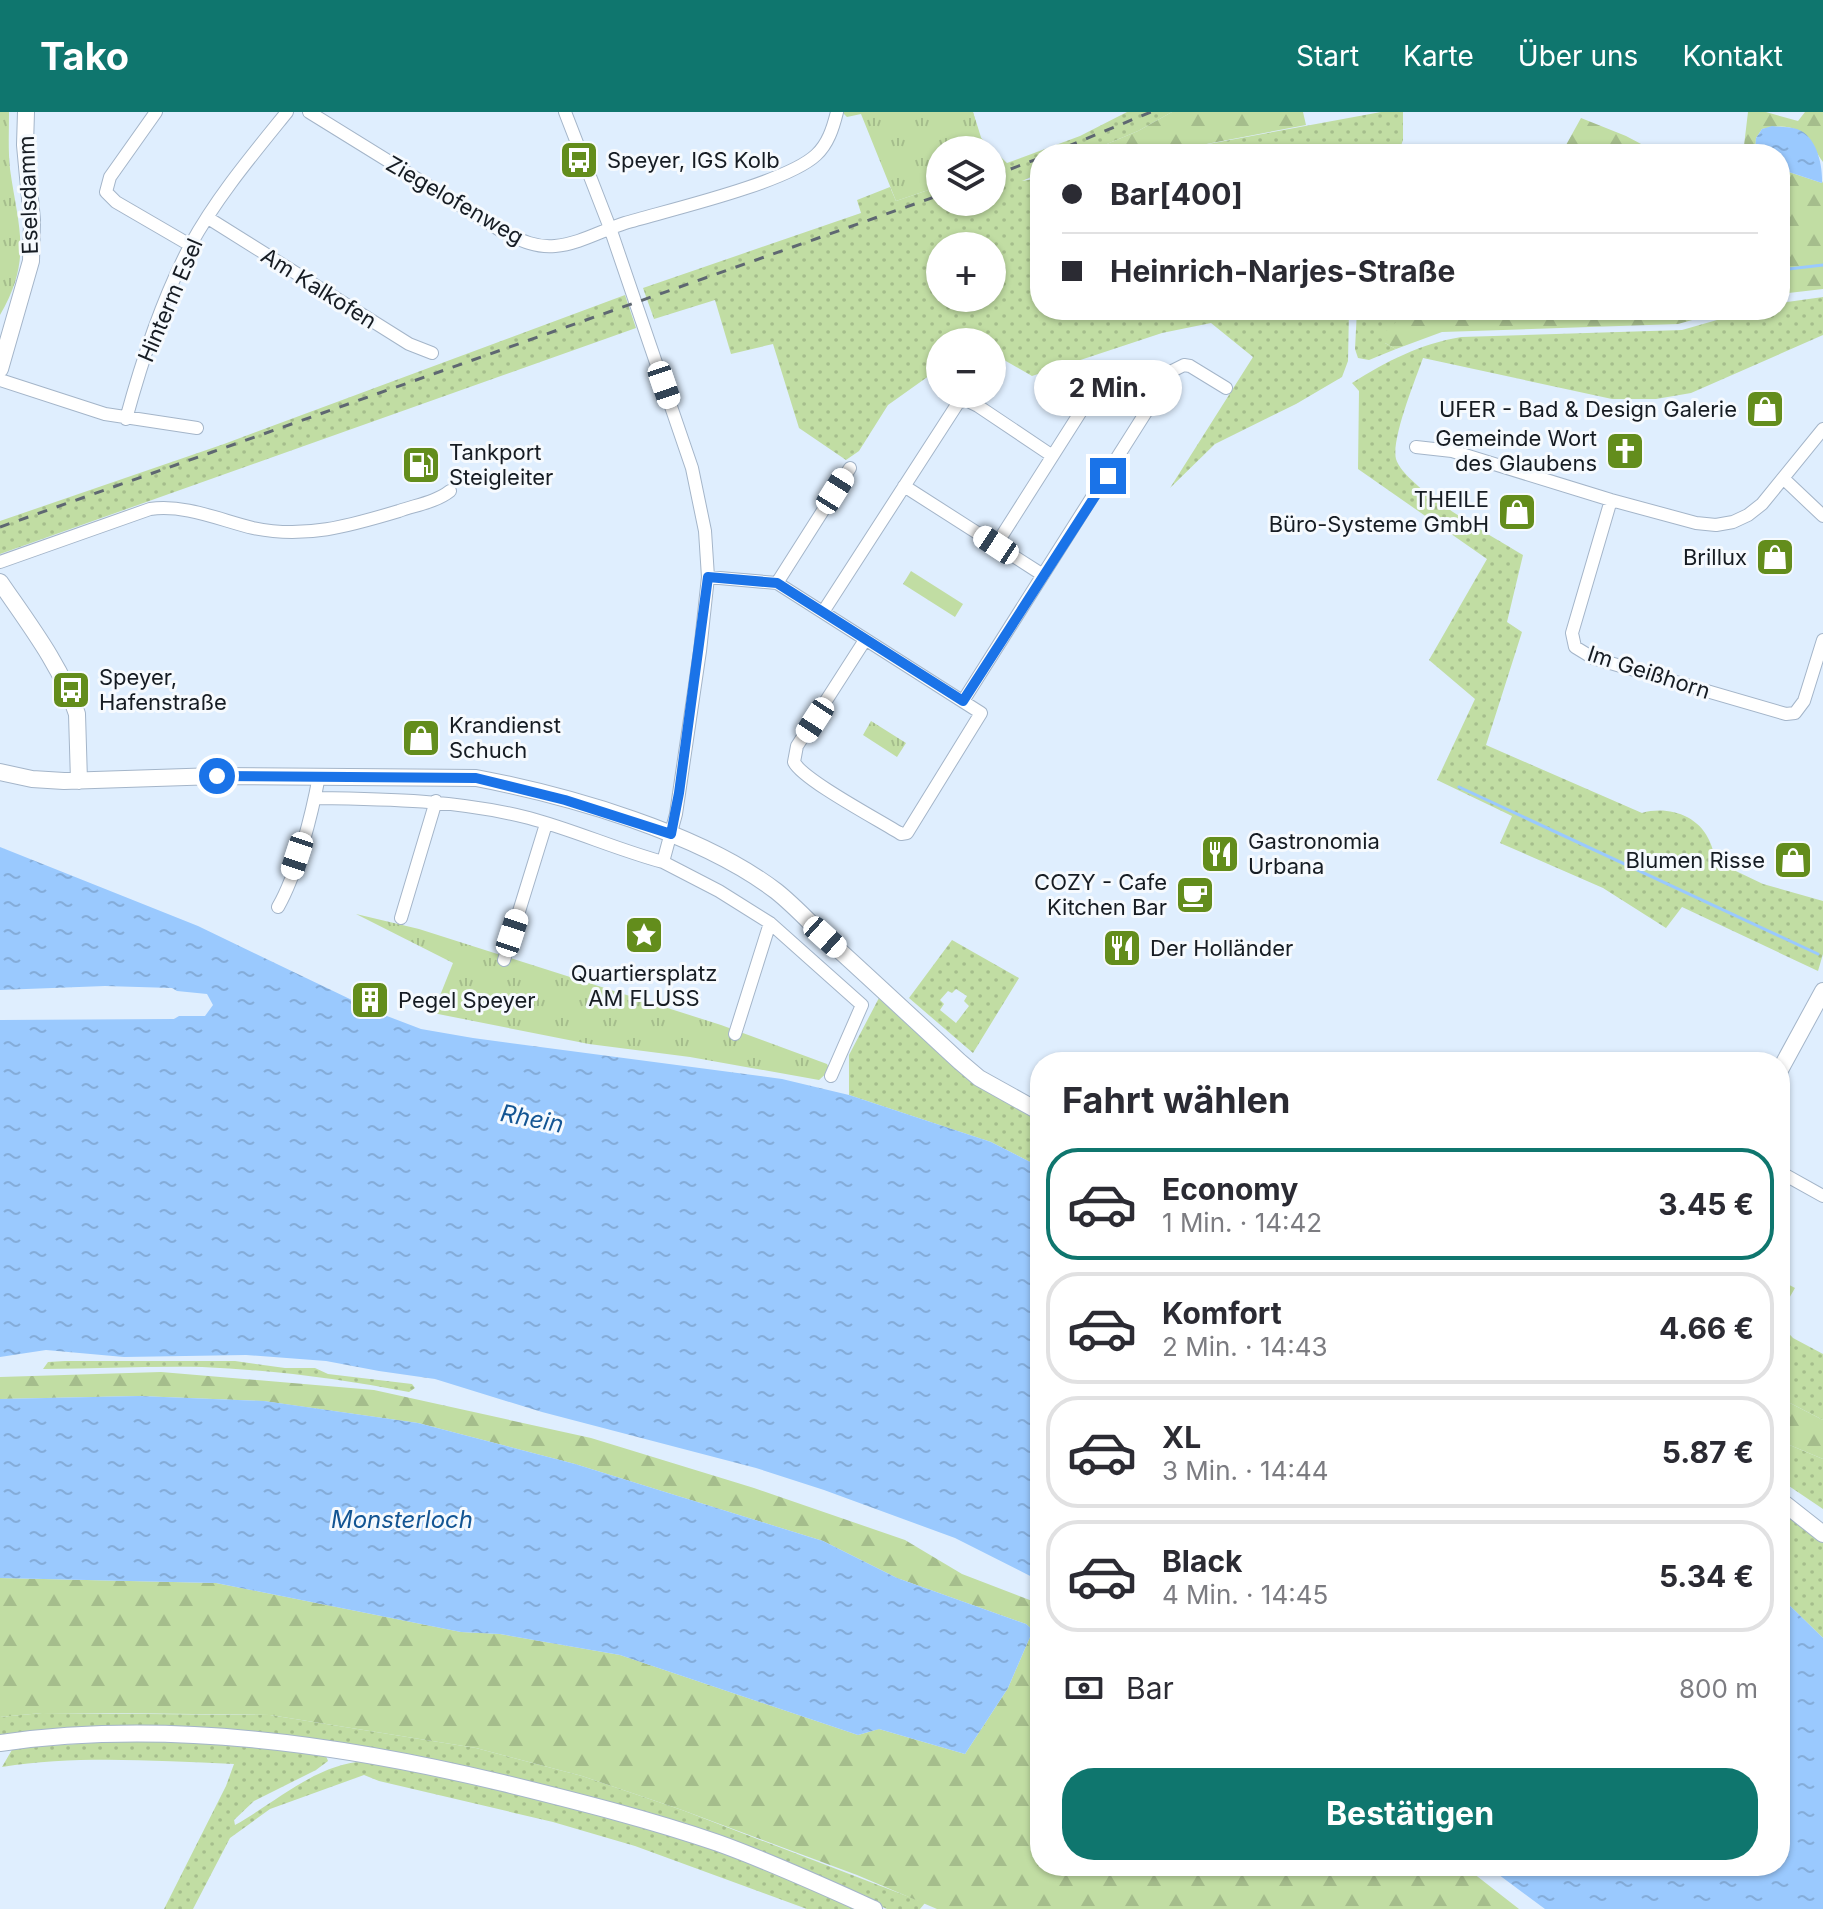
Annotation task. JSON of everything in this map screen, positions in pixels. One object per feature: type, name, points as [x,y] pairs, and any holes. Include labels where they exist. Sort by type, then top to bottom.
[{"type":"street","name":"Eselsdamm","points":[[0,369],[31,261],[26,112]]},
{"type":"street","points":[[156,112],[110,177],[106,192],[116,202],[190,245]]},
{"type":"street","name":"Hinterm Esel","points":[[126,419],[158,317],[190,245],[287,112]]},
{"type":"street","name":"Ziegelofenweg","points":[[309,112],[520,241],[555,246],[760,182],[803,164],[816,156],[826,142],[837,112]]},
{"type":"street","points":[[565,112],[610,228],[692,468],[705,531],[708,577],[679,793],[663,862]]},
{"type":"street","name":"Am Kalkofen","points":[[208,218],[409,344],[432,353]]},
{"type":"street","points":[[963,701],[1172,371],[1184,365],[1190,366],[1226,388]]},
{"type":"street","points":[[0,380],[126,419],[197,428]]},
{"type":"street","points":[[996,545],[1090,397]]},
{"type":"street","points":[[823,612],[956,405],[966,400],[1051,455]]},
{"type":"street","points":[[1416,447],[1452,451],[1611,500],[1696,523],[1716,525],[1748,515],[1784,479],[1823,429]]},
{"type":"street","points":[[777,583],[850,468]]},
{"type":"street","points":[[1784,479],[1823,516]]},
{"type":"street","points":[[904,486],[1043,575]]},
{"type":"street","points":[[0,562],[150,509],[173,508],[262,530],[310,533],[353,525],[436,499],[450,491]]},
{"type":"street","name":"Im Geißhorn","points":[[1611,500],[1572,633],[1575,647],[1593,658],[1786,714],[1795,713],[1804,701],[1823,640]]},
{"type":"street","points":[[708,577],[777,583],[981,713],[907,833],[901,834],[799,769],[794,762],[797,746],[865,640]]},
{"type":"street","points":[[0,582],[40,643],[74,705],[77,714],[79,781]]},
{"type":"street","points":[[0,772],[32,779],[79,781],[217,776],[476,778],[565,800],[671,834],[729,860],[777,892],[979,1078],[1030,1106]]},
{"type":"street","points":[[278,907],[315,798],[319,776]]},
{"type":"street","points":[[315,798],[436,801],[512,814],[663,862],[719,891],[770,923],[862,1005]]},
{"type":"street","points":[[401,918],[436,801]]},
{"type":"street","points":[[504,960],[546,824]]},
{"type":"street","points":[[735,1034],[770,923]]},
{"type":"street","points":[[831,1076],[862,1005],[877,984]]},
{"type":"street","points":[[1790,1052],[1823,991]]},
{"type":"street","points":[[1790,1178],[1823,1196]]},
{"type":"street","points":[[1790,1508],[1823,1534]]},
{"type":"street","points":[[0,1743],[85,1736],[186,1736],[246,1739],[363,1753],[611,1809],[720,1844],[874,1909]]},
{"type":"green space","points":[[0,112],[9,112],[10,169],[19,226],[20,259],[17,277],[0,315]]},
{"type":"green space","points":[[842,112],[973,112],[981,136],[926,136],[926,191],[896,201],[861,114],[847,117]]},
{"type":"green space","points":[[973,112],[980,136],[967,136]]},
{"type":"green space","points":[[1127,112],[1172,112],[1107,144],[1058,144]]},
{"type":"green space","points":[[1172,112],[1303,112],[1306,125],[1206,144],[1107,144]]},
{"type":"green space","points":[[1381,112],[1403,112],[1402,144],[1208,144]]},
{"type":"green space","points":[[1748,112],[1766,112],[1798,121],[1805,112],[1823,112],[1823,162],[1806,137],[1793,128],[1762,129],[1756,144],[1744,144]]},
{"type":"green space","points":[[1581,118],[1641,144],[1567,144]]},
{"type":"green space","points":[[1030,154],[1030,177],[1022,181],[1030,180],[1030,320],[1349,320],[1348,361],[1342,377],[1296,404],[1215,444],[1170,488],[1253,357],[1211,323],[1162,333],[1032,376],[1006,361],[1006,328],[926,328],[926,378],[888,405],[859,451],[846,460],[799,428],[773,344],[731,354],[715,300],[654,319],[643,288],[861,213],[857,200],[890,187],[896,201],[926,191],[926,216],[1006,216],[1006,162]]},
{"type":"green space","points":[[1790,172],[1823,181],[1823,289],[1790,293]]},
{"type":"green space","points":[[625,295],[636,328],[0,554],[0,521],[224,444]]},
{"type":"green space","points":[[1823,297],[1823,335],[1691,393],[1656,399],[1612,399],[1423,358],[1405,408],[1395,450],[1403,471],[1433,498],[1523,555],[1507,622],[1522,632],[1486,745],[1642,813],[1661,811],[1680,814],[1703,830],[1717,862],[1763,884],[1823,901],[1823,954],[1818,971],[1682,907],[1666,928],[1603,888],[1500,843],[1512,816],[1437,780],[1475,699],[1429,660],[1487,559],[1358,469],[1359,391],[1352,383],[1404,354],[1461,337],[1682,330],[1717,320],[1790,320],[1790,302]]},
{"type":"green space","points":[[1356,320],[1402,320],[1385,343],[1396,349],[1369,360],[1358,358],[1355,349]]},
{"type":"green space","points":[[1398,320],[1692,320],[1678,324],[1442,332],[1396,349],[1385,343],[1383,334]]},
{"type":"green space","points":[[911,571],[963,604],[955,617],[903,584]]},
{"type":"green space","points":[[871,721],[906,743],[897,757],[863,735]]},
{"type":"green space","points":[[356,914],[419,929],[721,1025],[827,1064],[830,1070],[819,1080],[690,1057],[589,1044],[433,1013],[453,963]]},
{"type":"green space","points":[[952,940],[1019,978],[973,1053],[909,998]],"holes":[[[956,989],[967,996],[964,1001],[969,1006],[956,1023],[940,1010],[944,1004],[940,1000],[948,991],[952,993]]]},
{"type":"green space","points":[[880,996],[1030,1110],[1030,1162],[991,1142],[849,1095],[849,1055]]},
{"type":"green space","points":[[1790,1335],[1823,1354],[1823,1420],[1790,1403]]},
{"type":"green space","points":[[235,1361],[285,1368],[315,1368],[328,1374],[412,1384],[415,1388],[409,1392],[306,1376],[202,1367],[43,1369],[48,1362]]},
{"type":"green space","points":[[161,1372],[374,1390],[591,1438],[754,1488],[905,1540],[962,1574],[1030,1600],[1030,1627],[897,1578],[823,1541],[575,1464],[418,1423],[263,1401],[139,1396],[0,1399],[0,1377]]},
{"type":"green space","points":[[1790,1403],[1823,1420],[1823,1459],[1790,1445]]},
{"type":"green space","points":[[1790,1445],[1823,1459],[1823,1509],[1790,1487]]},
{"type":"green space","points":[[1790,1513],[1823,1540],[1823,1638],[1790,1606]]},
{"type":"green space","points":[[0,1578],[216,1583],[461,1632],[500,1634],[620,1655],[858,1735],[879,1729],[965,1754],[1008,1688],[1030,1637],[1030,1876],[1477,1876],[1519,1909],[937,1909],[857,1875],[682,1810],[582,1776],[476,1748],[270,1715],[42,1713],[0,1717]]},
{"type":"green space","points":[[42,1713],[270,1715],[476,1748],[582,1776],[682,1810],[925,1903],[920,1909],[887,1909],[815,1875],[364,1747],[0,1737],[0,1717]]},
{"type":"green space","points":[[125,1741],[259,1745],[326,1756],[328,1761],[316,1770],[254,1801],[234,1820],[235,1825],[300,1784],[334,1767],[352,1763],[384,1763],[675,1834],[860,1909],[807,1909],[635,1846],[553,1822],[364,1775],[270,1809],[230,1838],[193,1909],[164,1909],[234,1764],[89,1760],[2,1767],[13,1748]]},
{"type":"water","points":[[1772,126],[1797,129],[1804,133],[1814,145],[1820,160],[1822,183],[1790,172],[1790,144],[1756,144],[1762,129]]},
{"type":"water","name":"Rhein","points":[[0,847],[198,926],[379,1013],[421,1029],[782,1079],[849,1095],[991,1142],[1030,1162],[1030,1576],[955,1538],[824,1490],[756,1468],[542,1412],[435,1379],[326,1361],[246,1355],[124,1357],[46,1350],[0,1357],[0,1020],[174,1019],[179,1016],[205,1016],[213,1005],[207,994],[172,988],[105,986],[0,990]]},
{"type":"water","name":"Monsterloch","points":[[139,1396],[264,1401],[418,1423],[575,1464],[823,1541],[897,1578],[1026,1624],[1030,1627],[1030,1637],[1008,1688],[965,1754],[879,1729],[858,1735],[620,1655],[500,1634],[461,1632],[216,1583],[0,1578],[0,1399]]},
{"type":"water","points":[[1790,1606],[1823,1638],[1823,1909],[1545,1909],[1500,1876],[1790,1876]]},
{"type":"waterway","points":[[1790,269],[1823,265]]},
{"type":"waterway","points":[[1459,787],[1818,954]]},
{"type":"railway","points":[[1073,144],[1151,112]]},
{"type":"railway","points":[[1006,171],[1030,162]]},
{"type":"railway","points":[[0,527],[926,200]]},
{"type":"place","name":"Speyer, IGS Kolb","points":[[579,160]]},
{"type":"place","name":"UFER - Bad & Design Galerie","points":[[1765,409]]},
{"type":"place","name":"Gemeinde Wort des Glaubens","points":[[1625,451]]},
{"type":"place","name":"Tankport Steigleiter","points":[[421,465]]},
{"type":"place","name":"THEILE Büro-Systeme GmbH","points":[[1517,512]]},
{"type":"place","name":"Brillux","points":[[1775,557]]},
{"type":"place","name":"Speyer, Hafenstraße","points":[[71,690]]},
{"type":"place","name":"Krandienst Schuch","points":[[421,738]]},
{"type":"place","name":"Gastronomia Urbana","points":[[1220,854]]},
{"type":"place","name":"Blumen Risse","points":[[1793,860]]},
{"type":"place","name":"COZY - Cafe Kitchen Bar","points":[[1195,895]]},
{"type":"place","name":"Quartiersplatz AM FLUSS","points":[[644,935]]},
{"type":"place","name":"Der Holländer","points":[[1122,948]]},
{"type":"place","name":"Pegel Speyer","points":[[370,1000]]},
{"type":"route","points":[[217,776],[476,778],[565,800],[671,834],[700,651],[708,577],[777,583],[963,701],[1108,476]]}]
